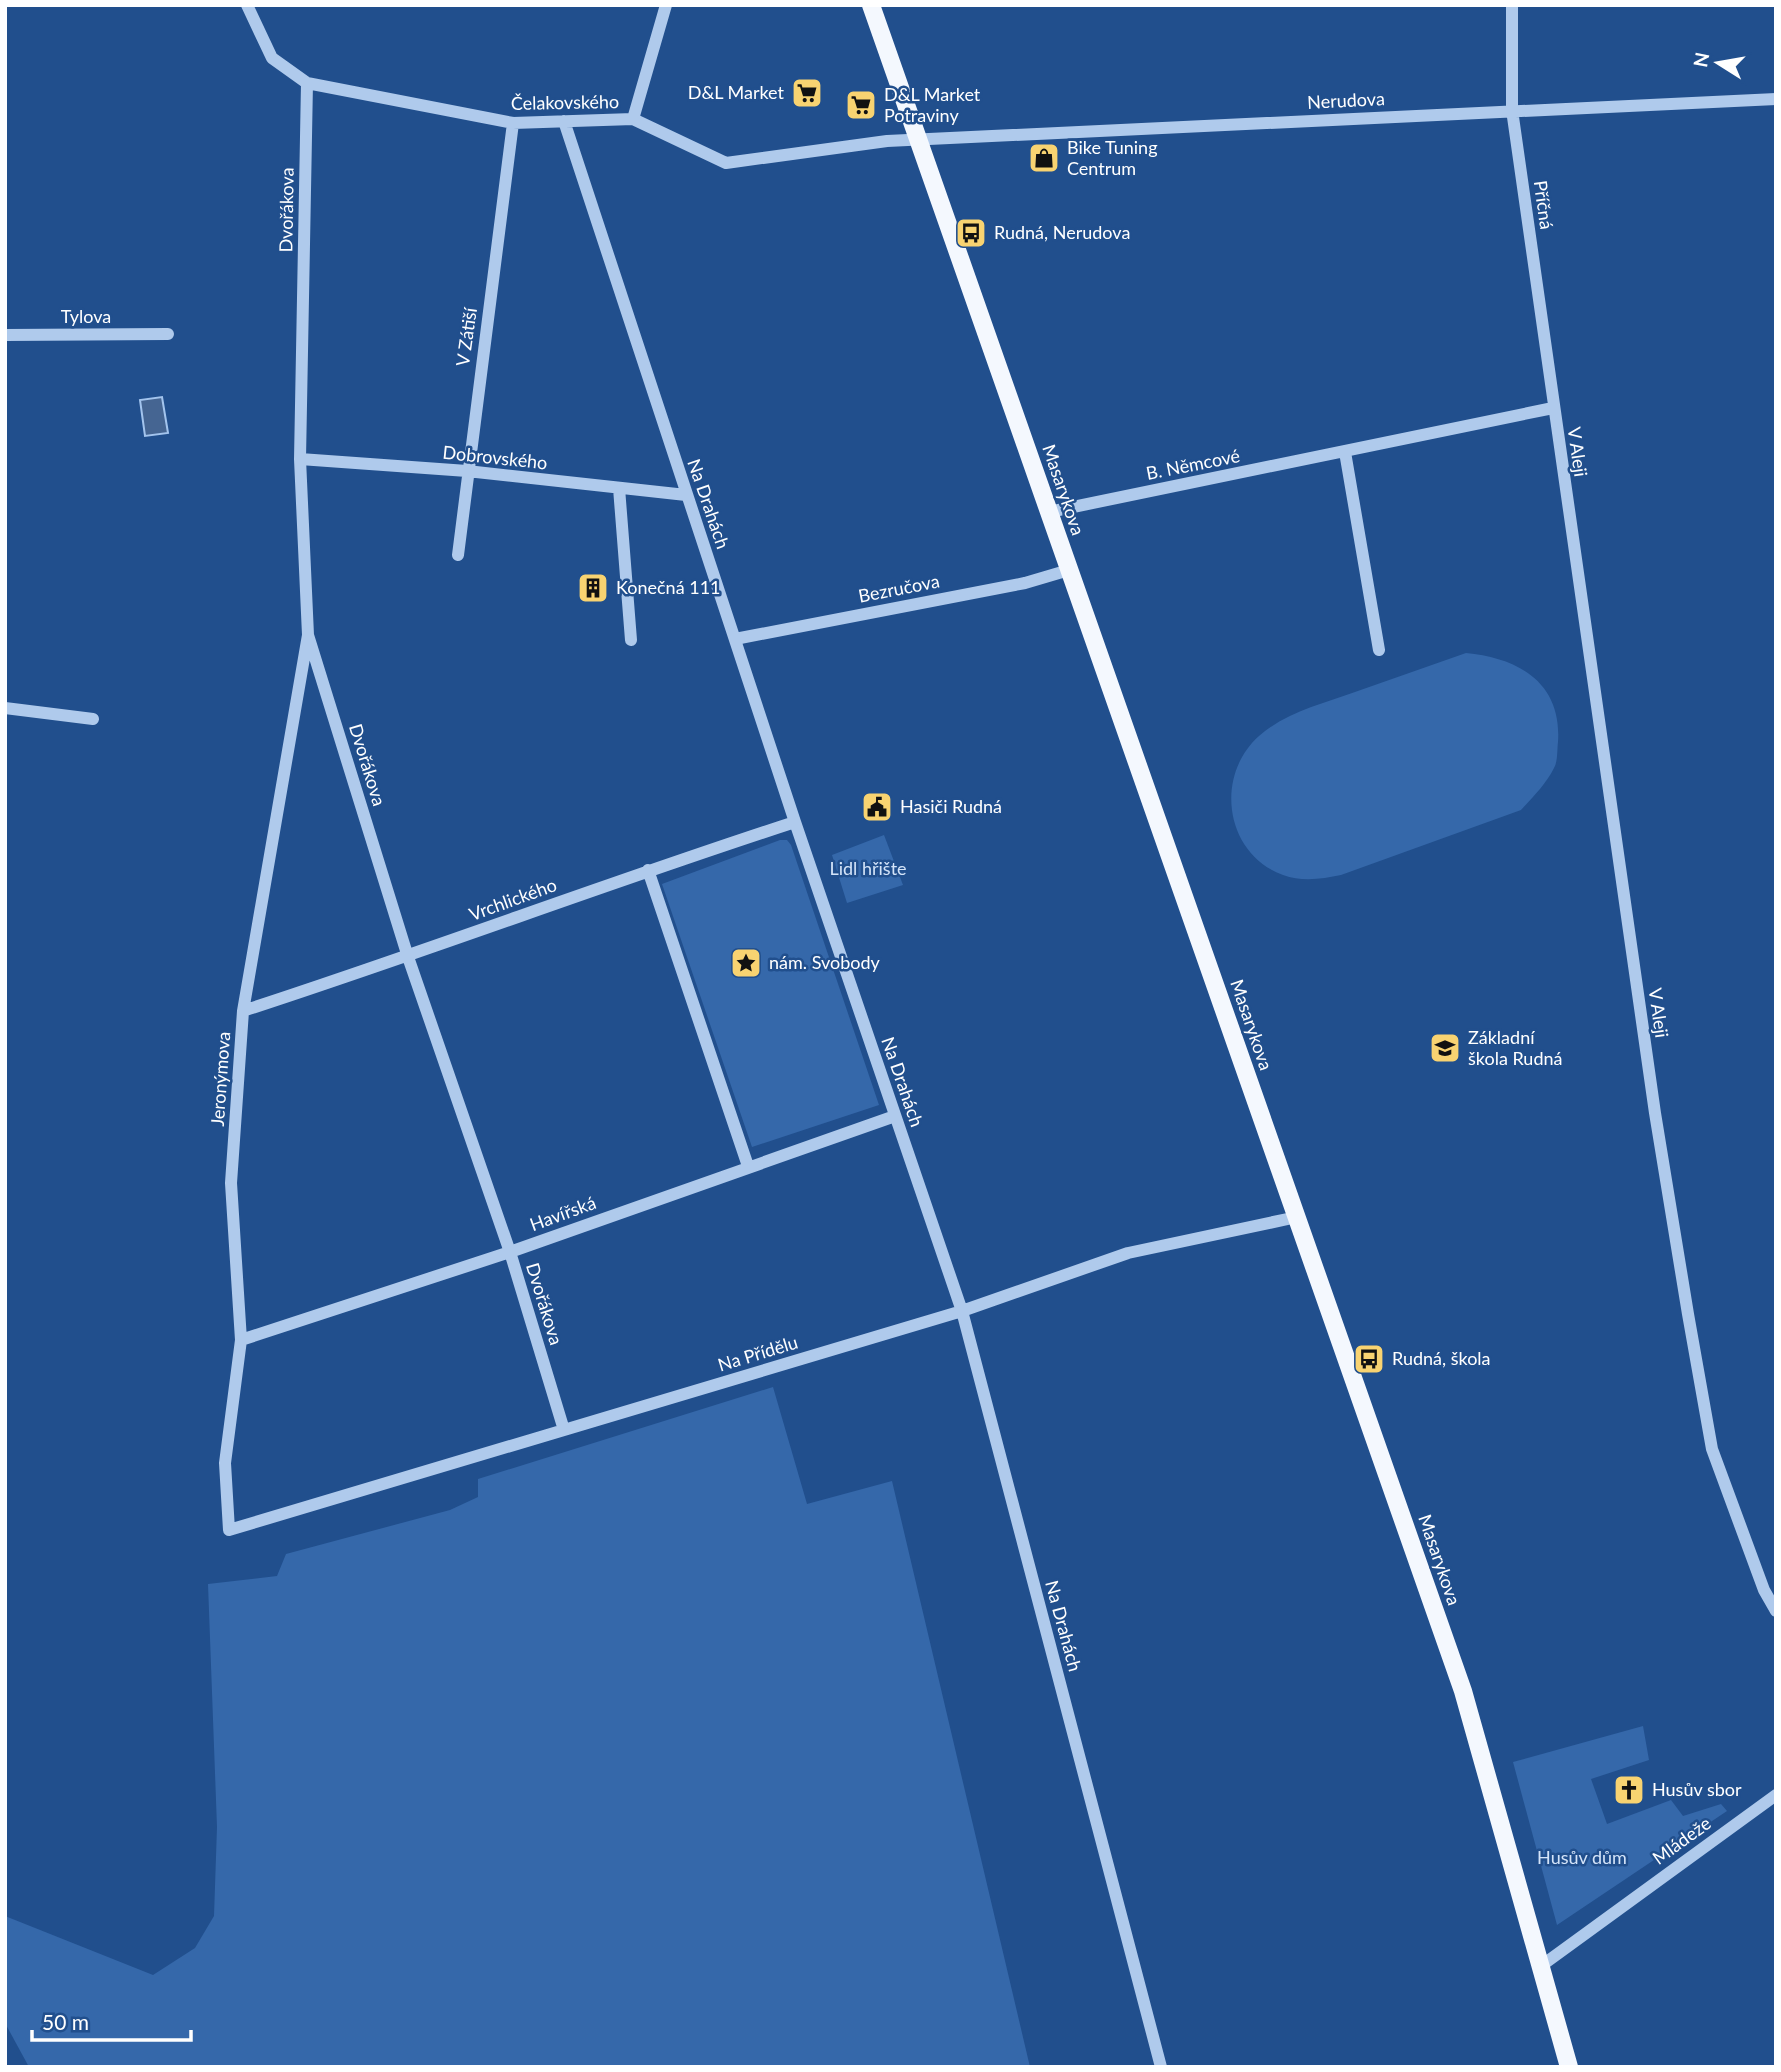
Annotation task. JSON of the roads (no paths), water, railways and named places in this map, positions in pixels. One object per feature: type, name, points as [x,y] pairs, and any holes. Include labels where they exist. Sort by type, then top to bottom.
[{"type":"main road","name":"Masarykova","points":[[871,5],[1463,1691],[1569,2067]]},
{"type":"street","name":"Čelakovského","points":[[247,5],[272,58],[307,83],[513,123],[633,119],[726,163],[887,141],[918,141]]},
{"type":"street","points":[[633,119],[666,5]]},
{"type":"street","name":"Příčná","points":[[1511,5],[1512,110],[1553,408]]},
{"type":"street","name":"Dvořákova","points":[[307,83],[300,459],[308,635],[408,957],[509,1252],[564,1430]]},
{"type":"street","name":"Nerudova","points":[[918,141],[1776,99]]},
{"type":"street","name":"Na Drahách","points":[[564,121],[795,822],[962,1311],[1161,2067]]},
{"type":"street","name":"V Zátiší","points":[[458,555],[513,123]]},
{"type":"street","name":"Tylova","points":[[5,335],[168,334]]},
{"type":"street","name":"B. Němcové","points":[[1049,512],[1553,408]]},
{"type":"street","name":"V Aleji","points":[[1553,408],[1655,1113],[1712,1449],[1763,1590],[1776,1611]]},
{"type":"street","points":[[1345,453],[1379,650]]},
{"type":"street","name":"Dobrovského","points":[[300,459],[467,471],[686,495]]},
{"type":"street","points":[[619,488],[631,640]]},
{"type":"street","name":"Bezručova","points":[[735,639],[1025,583],[1069,570]]},
{"type":"street","name":"Jeronýmova","points":[[229,1530],[225,1463],[241,1340],[231,1183],[243,1011],[308,635]]},
{"type":"street","points":[[5,708],[93,719]]},
{"type":"street","name":"Vrchlického","points":[[243,1011],[408,957],[648,870],[795,822]]},
{"type":"street","points":[[648,870],[748,1166]]},
{"type":"street","name":"Havířská","points":[[241,1340],[509,1252],[895,1116]]},
{"type":"street","name":"Na Přídělu","points":[[229,1530],[962,1311],[1128,1253],[1297,1217]]},
{"type":"street","name":"Mládeže","points":[[1541,1966],[1776,1795]]},
{"type":"place","name":"D&L Market","points":[[807,93]]},
{"type":"place","name":"D&L Market Potraviny","points":[[861,105]]},
{"type":"place","name":"Bike Tuning Centrum","points":[[1044,158]]},
{"type":"place","name":"Rudná, Nerudova","points":[[971,233]]},
{"type":"place","name":"Konečná 111","points":[[593,588]]},
{"type":"place","name":"Hasiči Rudná","points":[[877,807]]},
{"type":"place","name":"nám. Svobody","points":[[746,963]]},
{"type":"place","name":"Základní škola Rudná","points":[[1445,1048]]},
{"type":"place","name":"Rudná, škola","points":[[1369,1359]]},
{"type":"place","name":"Husův sbor","points":[[1629,1790]]},
{"type":"park label","name":"Lidl hřište","points":[[868,869]]},
{"type":"park label","name":"Husův dům","points":[[1582,1858]]}]
